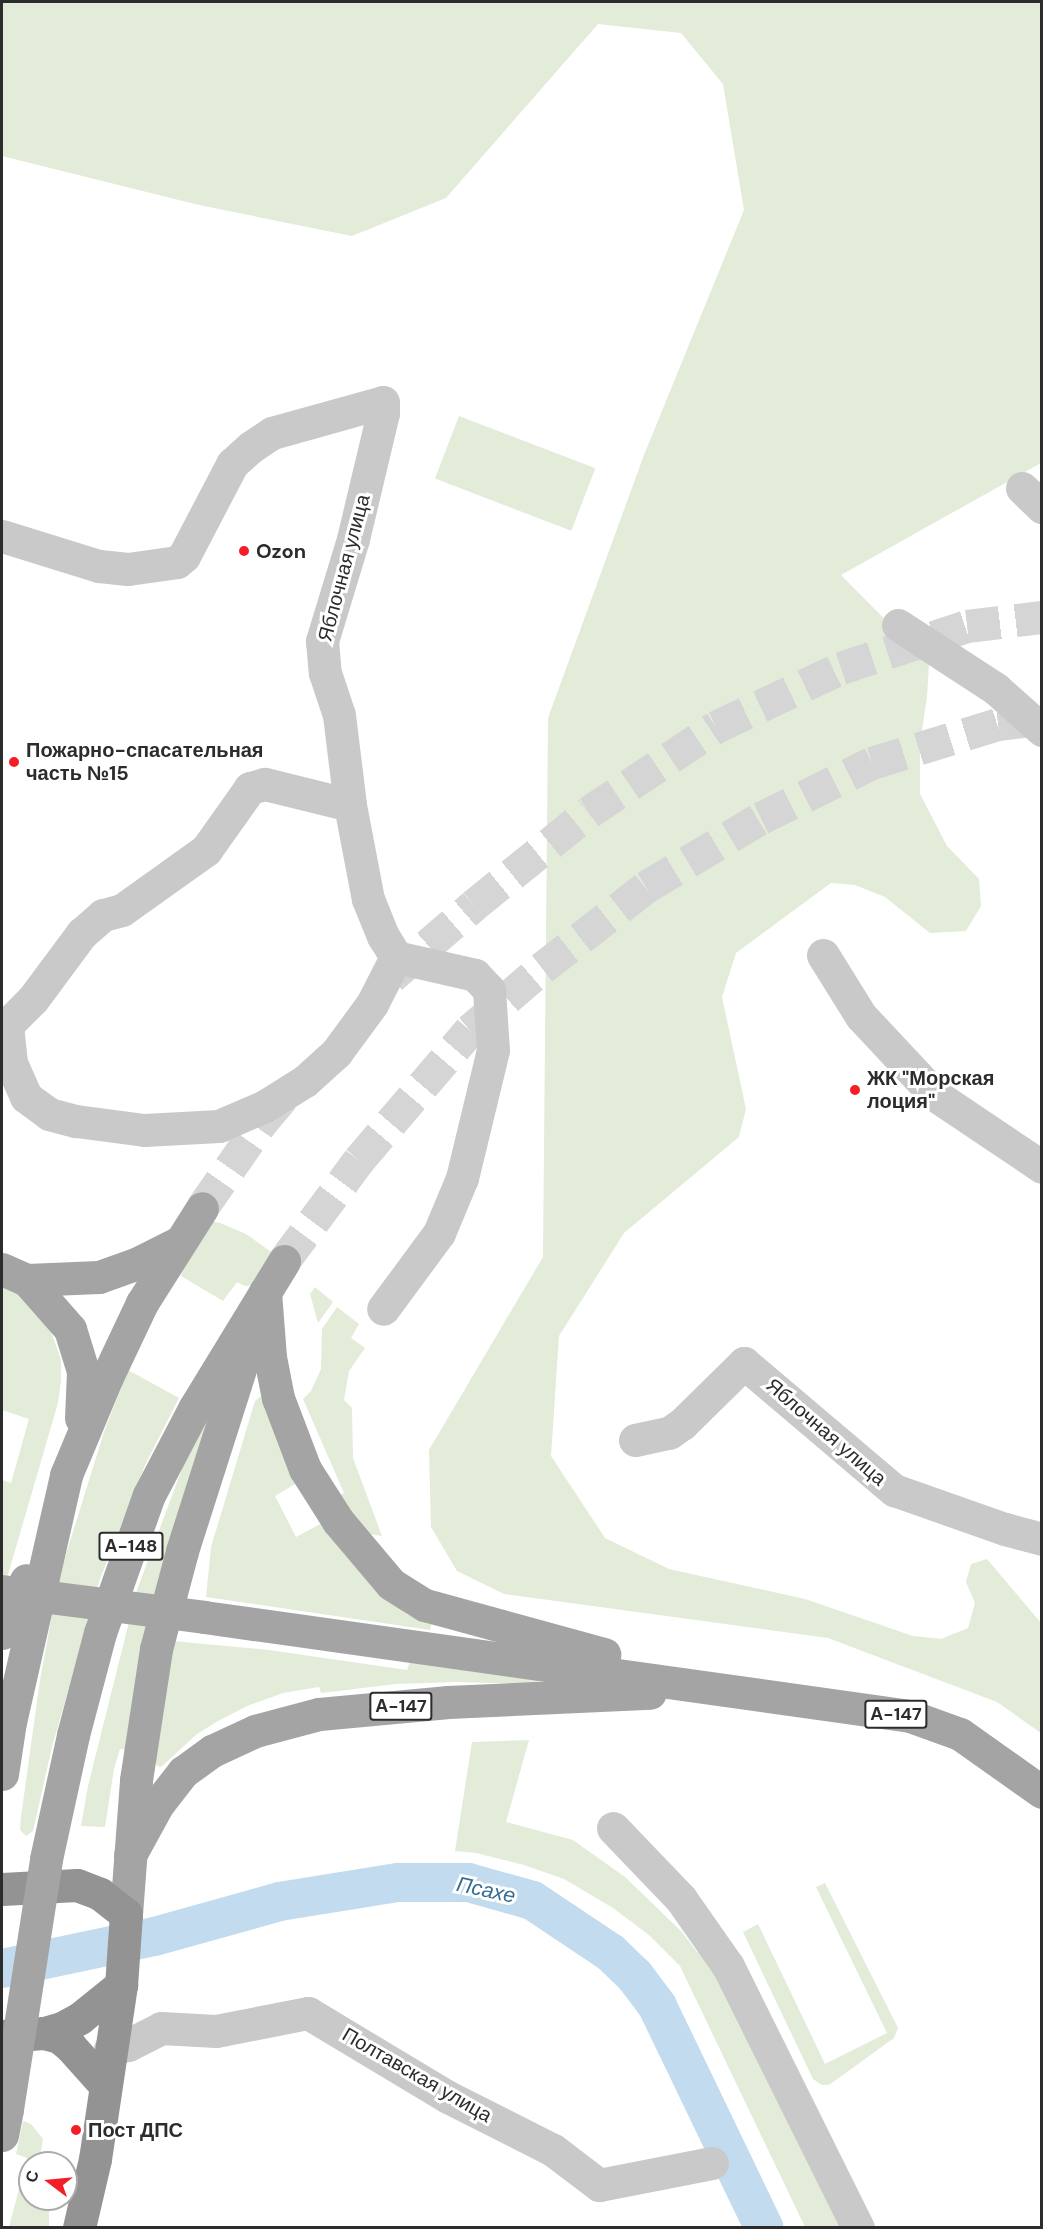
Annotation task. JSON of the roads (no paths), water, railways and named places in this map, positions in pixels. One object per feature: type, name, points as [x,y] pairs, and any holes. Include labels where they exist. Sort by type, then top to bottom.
[{"type":"highway","points":[[2,1889],[77,1885],[99,1894],[126,1914]]},
{"type":"highway","name":"А-147","points":[[79,2228],[95,2159],[121,1985],[126,1914]]},
{"type":"highway","points":[[45,2034],[80,2018],[121,1985]]},
{"type":"highway","points":[[2,2036],[45,2034],[59,2037],[105,2085]]},
{"type":"main road","points":[[2,1633],[16,1605],[107,1377],[142,1304],[178,1243],[202,1208]]},
{"type":"main road","points":[[14,1274],[99,1277],[138,1263],[178,1243]]},
{"type":"main road","name":"А-148","points":[[4,2122],[46,1858],[73,1735],[100,1633],[149,1495],[195,1407],[284,1261]]},
{"type":"main road","points":[[2,1774],[10,1722],[83,1410],[83,1371],[70,1329],[14,1274]]},
{"type":"main road","points":[[265,1292],[270,1356],[278,1398],[305,1469],[338,1521],[391,1584],[425,1605],[730,1689]]},
{"type":"main road","name":"А-147","points":[[126,1914],[136,1780],[156,1649],[188,1529],[265,1292]]},
{"type":"main road","name":"А-147","points":[[2,1591],[730,1689],[920,1719],[960,1734],[1041,1792]]},
{"type":"main road","name":"А-147","points":[[130,1855],[158,1804],[183,1772],[212,1751],[255,1731],[319,1714],[448,1702],[730,1689]]},
{"type":"street","name":"Яблочная улица","points":[[2,536],[99,566],[128,569],[177,562],[184,556],[232,464],[251,447],[272,432],[383,402],[383,413],[353,539],[322,641],[325,673],[339,716],[350,805],[368,899],[383,936],[396,957]]},
{"type":"street","points":[[898,625],[996,689],[1041,730]]},
{"type":"street","points":[[350,805],[265,784],[258,784],[250,788],[206,850],[122,910],[103,915],[82,933],[33,999],[7,1025],[11,1063],[26,1097],[49,1114],[76,1121],[144,1130],[219,1126],[265,1106],[305,1081],[336,1053],[372,1004],[396,957],[475,975],[489,990],[493,1050],[462,1178],[439,1233],[383,1309]]},
{"type":"street","points":[[823,956],[861,1016],[935,1095],[1041,1167]]},
{"type":"street","name":"Яблочная улица","points":[[635,1440],[669,1433],[682,1424],[744,1363],[894,1490],[1005,1529],[1041,1539]]},
{"type":"street","points":[[614,1828],[681,1899],[728,1966],[858,2228]]},
{"type":"street","name":"Полтавская улица","points":[[110,2049],[128,2045],[161,2028],[216,2031],[308,2013],[448,2097],[553,2150],[599,2185],[712,2163]]},
{"type":"waterway","name":"Псахе","points":[[2,1968],[154,1936],[279,1901],[398,1882],[468,1882],[532,1900],[610,1952],[634,1975],[657,2006],[764,2228]]},
{"type":"tunnel","points":[[391,977],[474,905],[589,812],[716,727],[841,668],[967,626],[1042,617]]},
{"type":"tunnel","points":[[284,1261],[359,1160],[470,1030],[542,968],[646,887],[761,818],[872,763],[998,724],[1042,719]]},
{"type":"tunnel","points":[[202,1208],[262,1122],[288,1091]]},
{"type":"place","name":"Ozon","points":[[244,551]]},
{"type":"place","name":"Пожарно-спасательная часть №15","points":[[14,762]]},
{"type":"place","name":"ЖК \"Морская лоция\"","points":[[855,1090]]},
{"type":"place","name":"Пост ДПС","points":[[76,2130]]}]
